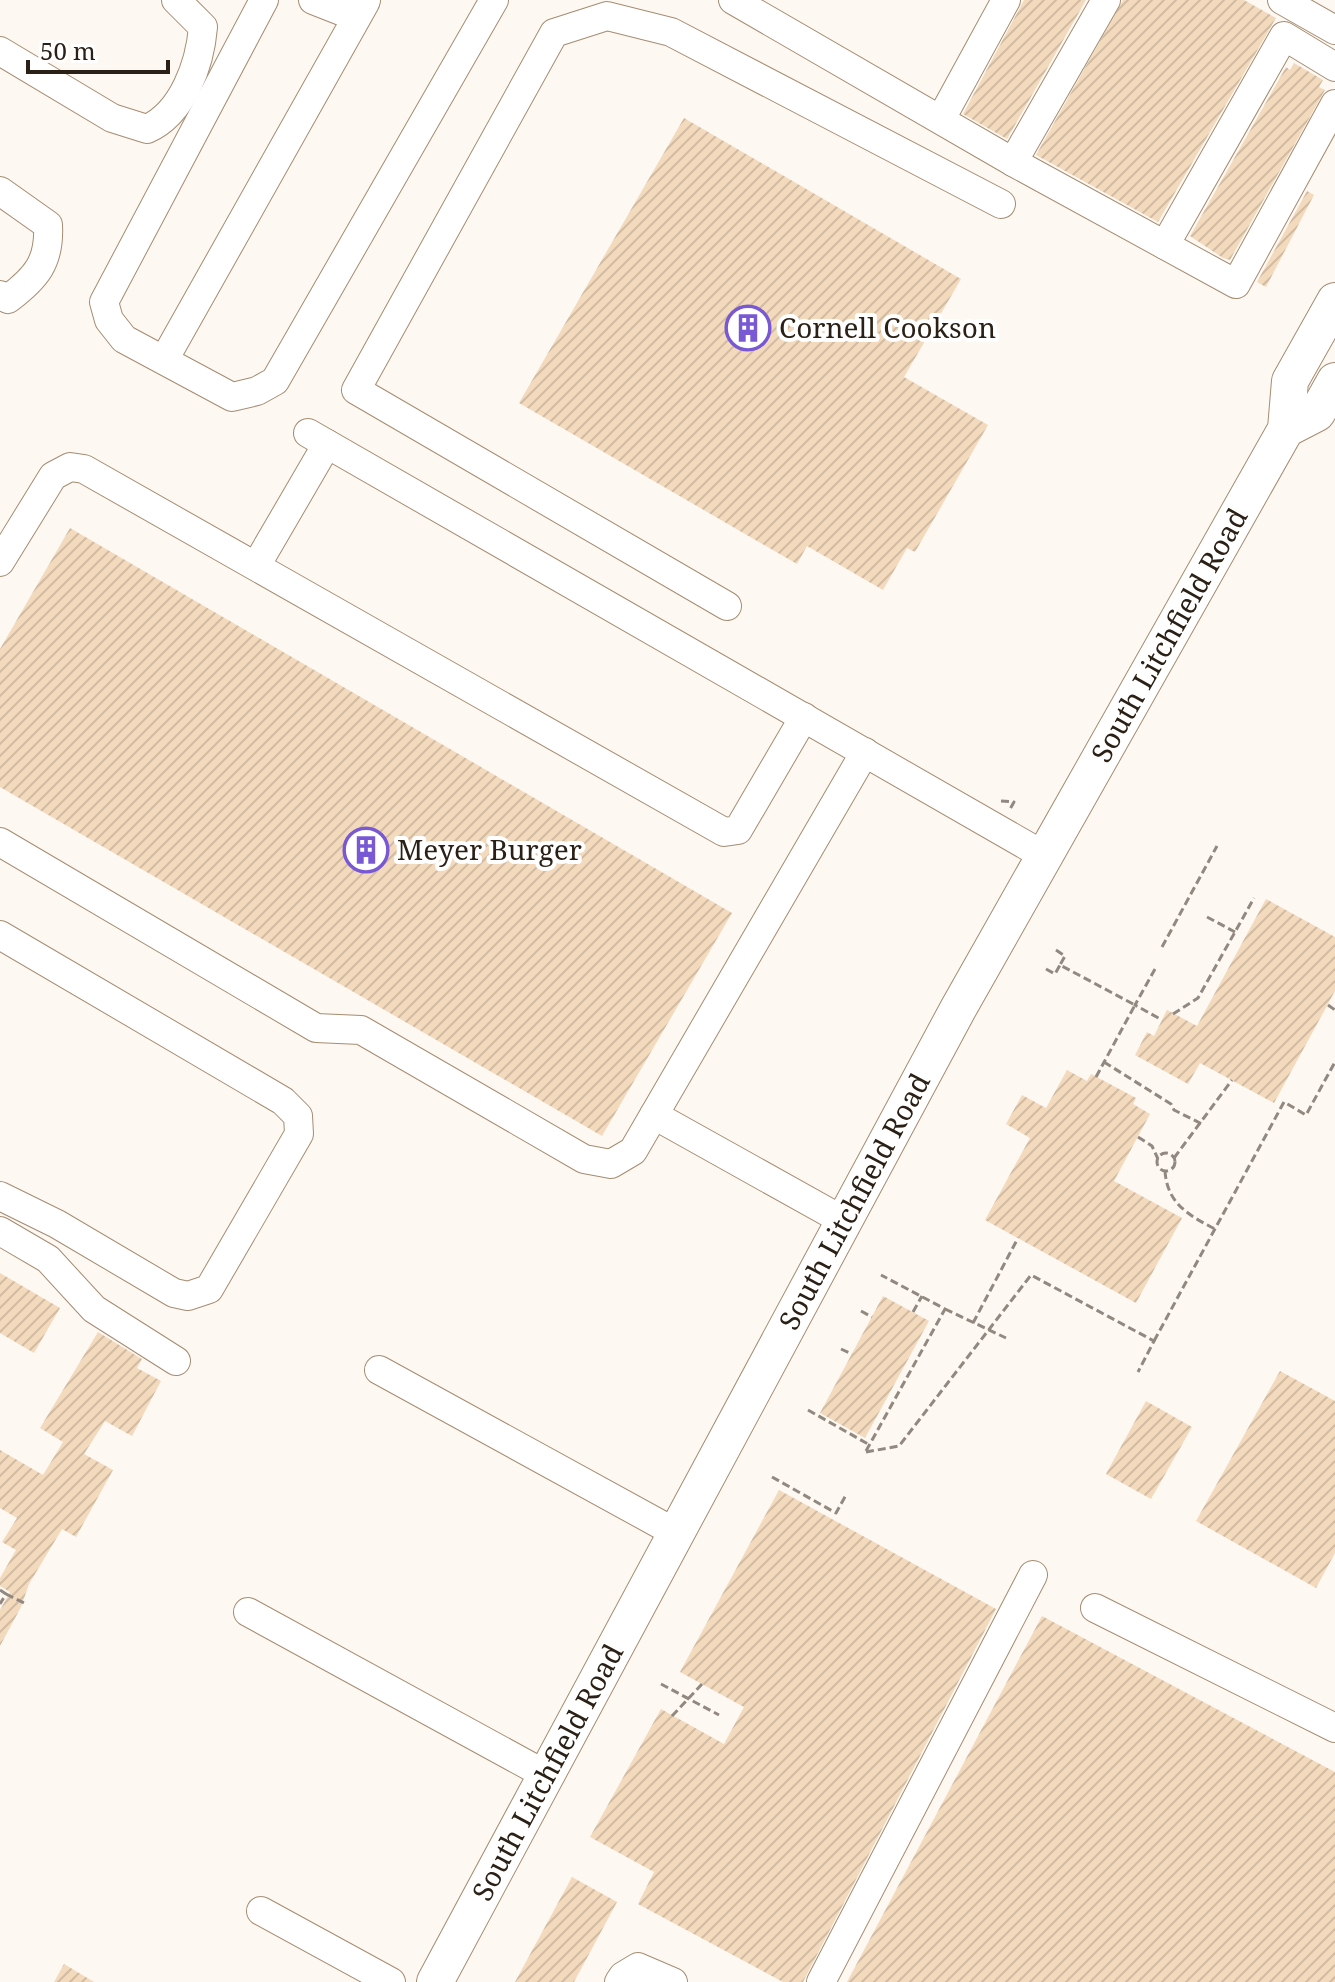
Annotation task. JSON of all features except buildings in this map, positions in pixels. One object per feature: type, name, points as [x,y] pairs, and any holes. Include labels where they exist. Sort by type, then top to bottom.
[{"type":"main road","name":"South Litchfield Road","points":[[1302,421],[1290,381],[1335,301]]},
{"type":"main road","name":"South Litchfield Road","points":[[435,1982],[1043,855],[1302,421],[1335,381]]},
{"type":"street","points":[[0,51],[112,118],[147,129],[161,122],[177,103],[201,52],[203,27],[176,0]]},
{"type":"street","points":[[264,0],[104,302],[109,320],[124,339],[232,397],[257,391],[275,381],[494,0]]},
{"type":"street","points":[[313,0],[341,11],[366,1]]},
{"type":"street","points":[[733,0],[1013,162],[1236,284],[1335,104]]},
{"type":"street","points":[[941,119],[1006,0]]},
{"type":"street","points":[[1013,162],[1106,0]]},
{"type":"street","points":[[1165,245],[1284,36],[1328,63],[1335,31],[1282,0]]},
{"type":"street","points":[[164,360],[366,1]]},
{"type":"street","points":[[727,606],[356,390],[554,33],[607,16],[671,32],[1001,204]]},
{"type":"street","points":[[0,191],[48,225],[49,248],[37,277],[8,299],[0,295]]},
{"type":"street","points":[[256,566],[318,438],[1043,855]]},
{"type":"street","points":[[0,562],[53,476],[70,467],[84,469],[724,832],[738,830],[804,717]]},
{"type":"street","points":[[0,842],[316,1028],[361,1030],[584,1159],[611,1164],[633,1151],[865,752]]},
{"type":"street","points":[[0,935],[283,1101],[298,1116],[299,1134],[209,1289],[188,1296],[174,1293],[57,1224],[0,1196]]},
{"type":"street","points":[[654,1115],[844,1221]]},
{"type":"street","points":[[27,1247],[42,1219]]},
{"type":"street","points":[[0,1231],[48,1259],[94,1309],[176,1361]]},
{"type":"street","points":[[379,1370],[676,1533]]},
{"type":"street","points":[[821,1982],[1033,1575]]},
{"type":"street","points":[[1095,1608],[1335,1728]]},
{"type":"street","points":[[248,1612],[546,1775]]},
{"type":"street","points":[[261,1911],[391,1982]]},
{"type":"street","points":[[619,1982],[638,1967],[668,1981]]},
{"type":"path","points":[[1162,947],[1217,846]]},
{"type":"path","points":[[1173,1014],[1198,998],[1254,898]]},
{"type":"path","points":[[1207,917],[1235,932]]},
{"type":"path","points":[[1046,969],[1055,974],[1065,956],[1056,950]]},
{"type":"path","points":[[1060,965],[1162,1020]]},
{"type":"path","points":[[1096,1077],[1155,969]]},
{"type":"path","points":[[1328,1005],[1335,1010]]},
{"type":"path","points":[[1104,1062],[1202,1124]]},
{"type":"path","points":[[1138,1372],[1284,1102],[1306,1115],[1335,1062]]},
{"type":"path","points":[[1138,1137],[1152,1146],[1159,1168],[1165,1171],[1173,1168],[1174,1158],[1232,1080]]},
{"type":"path","points":[[1158,1159],[1164,1153],[1174,1158]]},
{"type":"path","points":[[1165,1171],[1172,1199],[1181,1209],[1215,1229]]},
{"type":"path","points":[[973,1323],[1018,1238]]},
{"type":"path","points":[[881,1275],[1006,1338]]},
{"type":"path","points":[[945,1309],[866,1452],[899,1446],[1031,1275],[1154,1341]]},
{"type":"path","points":[[913,1312],[922,1296]]},
{"type":"path","points":[[861,1311],[872,1317]]},
{"type":"path","points":[[841,1349],[852,1354]]},
{"type":"path","points":[[808,1410],[869,1444]]},
{"type":"path","points":[[772,1477],[836,1513],[846,1495]]},
{"type":"path","points":[[0,1590],[26,1604]]},
{"type":"path","points":[[0,1604],[6,1594]]},
{"type":"path","points":[[661,1684],[719,1715]]},
{"type":"path","points":[[672,1716],[702,1684]]},
{"type":"place","name":"Cornell Cookson","points":[[748,328]]},
{"type":"place","name":"Meyer Burger","points":[[366,850]]}]
